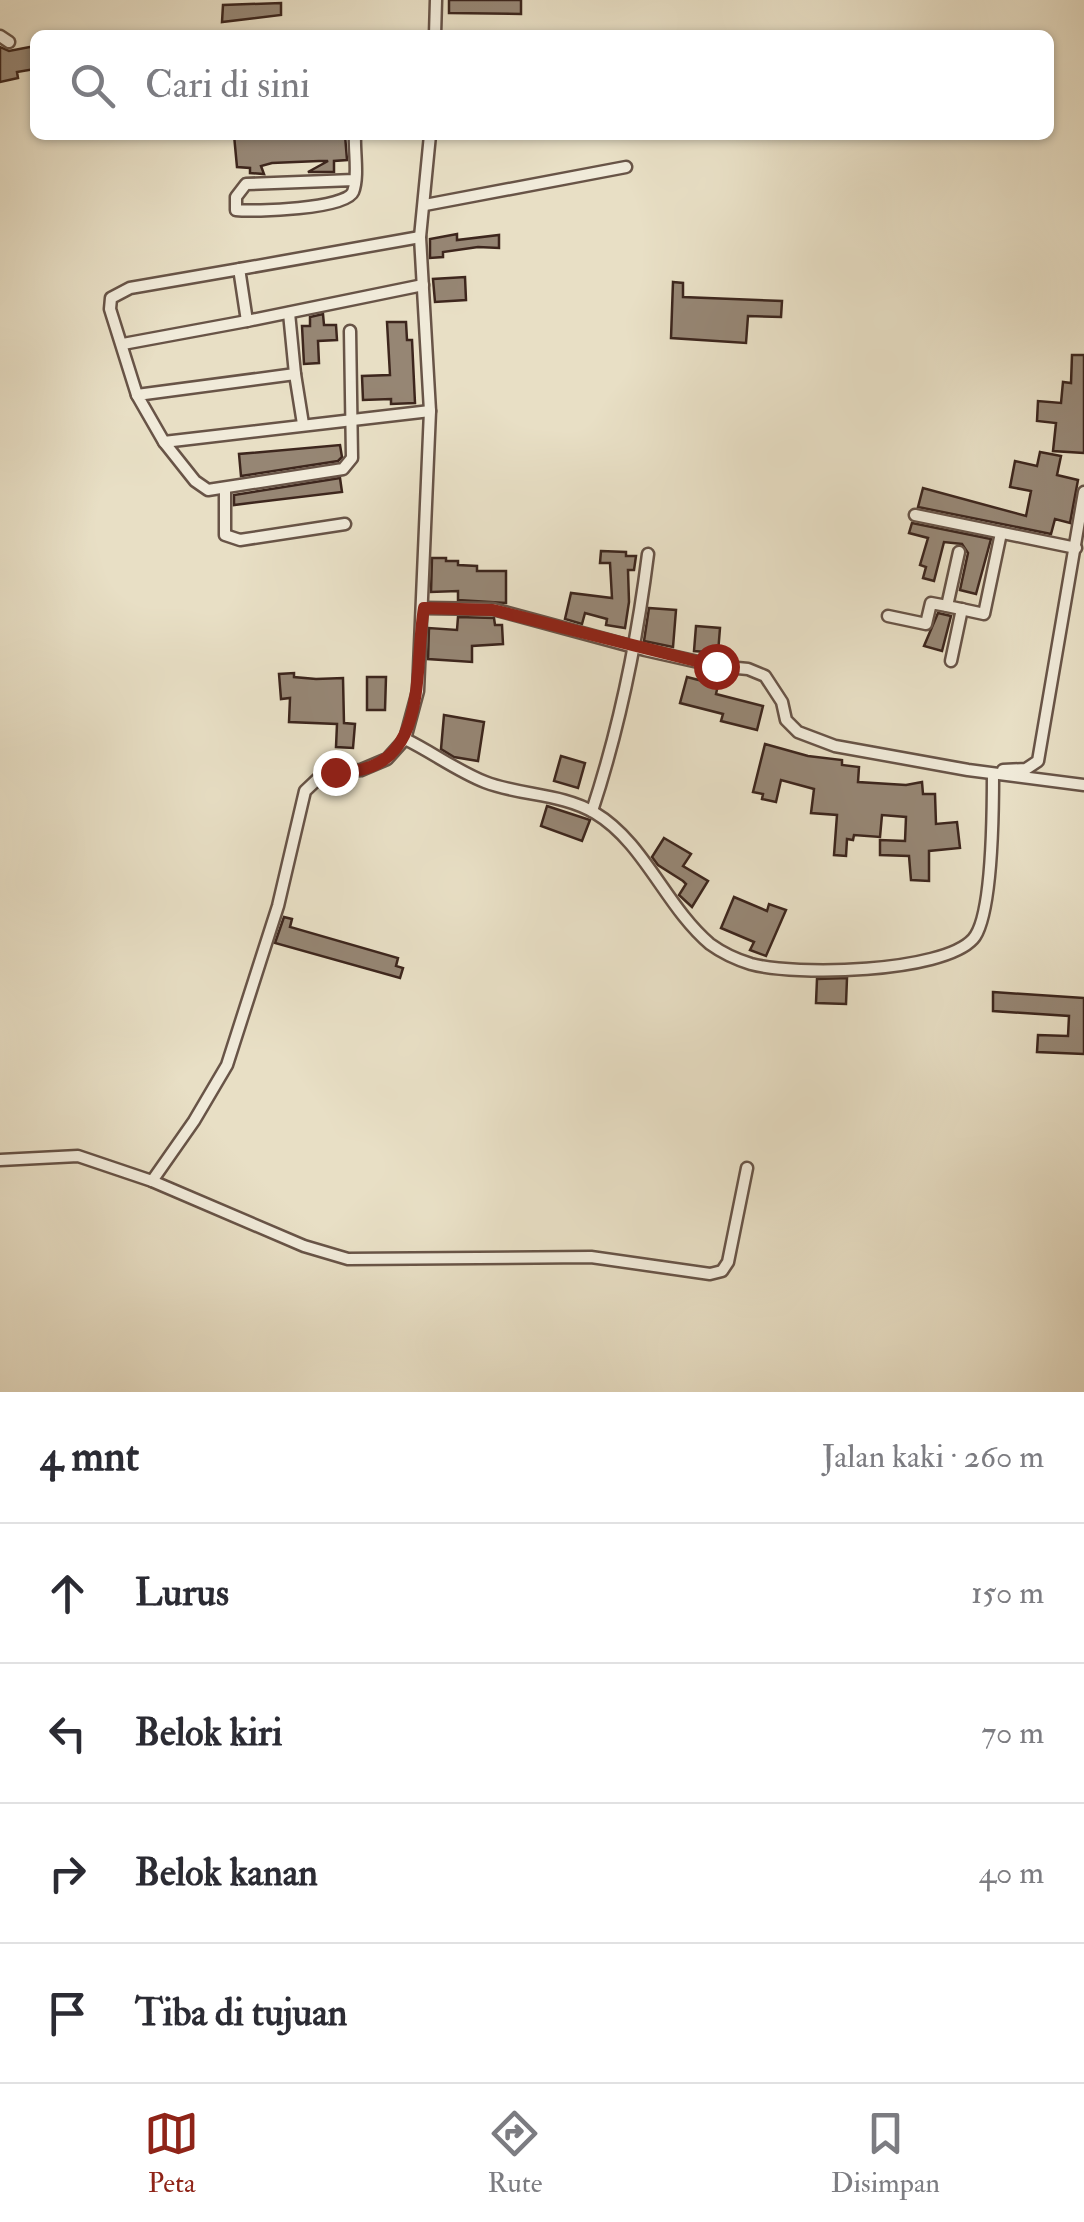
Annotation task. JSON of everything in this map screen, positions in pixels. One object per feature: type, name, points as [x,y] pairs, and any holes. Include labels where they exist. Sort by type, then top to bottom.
[{"type":"street","points":[[435,30],[436,0]]},
{"type":"street","points":[[354,180],[246,184],[236,197],[236,210],[332,204],[351,196],[354,180],[355,140]]},
{"type":"street","points":[[152,1180],[224,1073],[278,906],[304,791],[324,773],[366,769],[387,759],[404,739],[418,691],[430,411],[420,237],[430,140]]},
{"type":"street","points":[[425,205],[626,167]]},
{"type":"street","points":[[350,331],[352,458],[344,469],[225,488],[201,488],[164,442],[137,395],[110,308],[111,298],[119,292],[240,268],[420,237]]},
{"type":"street","points":[[240,268],[246,321]]},
{"type":"street","points":[[123,344],[423,285]]},
{"type":"street","points":[[289,313],[303,424]]},
{"type":"street","points":[[137,395],[295,374]]},
{"type":"street","points":[[164,442],[430,411]]},
{"type":"street","points":[[225,488],[224,527],[225,535],[231,538],[240,540],[345,524]]},
{"type":"street","points":[[994,774],[1026,769],[1038,761],[1084,492]]},
{"type":"street","points":[[915,514],[1076,548]]},
{"type":"street","points":[[888,616],[926,624],[931,603],[984,614],[1002,533]]},
{"type":"street","points":[[947,606],[959,552]]},
{"type":"street","points":[[592,811],[636,648],[648,554]]},
{"type":"street","points":[[424,608],[493,610],[636,648],[748,670],[765,676],[782,702],[786,720],[814,740],[834,746],[994,774],[1084,785]]},
{"type":"street","points":[[951,661],[962,609]]},
{"type":"street","points":[[404,739],[485,782],[520,793],[566,800],[592,811],[629,844],[709,943],[752,964],[809,970],[925,963],[949,955],[973,939],[986,899],[994,774]]},
{"type":"street","points":[[0,1160],[78,1156],[152,1180],[304,1246],[348,1259],[591,1257],[710,1274],[722,1271],[728,1262],[747,1168]]},
{"type":"building","points":[[449,0],[521,0],[521,14],[449,13]]},
{"type":"building","points":[[281,3],[281,15],[222,22],[223,5]]},
{"type":"building","points":[[0,47],[9,51],[30,47],[30,70],[17,72],[18,78],[0,82]]},
{"type":"building","points":[[234,140],[345,140],[347,160],[334,161],[334,172],[308,172],[328,161],[272,163],[261,166],[264,174],[237,167]]},
{"type":"building","points":[[457,234],[457,240],[499,235],[499,248],[443,252],[443,257],[430,258],[430,239]]},
{"type":"building","points":[[465,277],[466,300],[435,302],[433,279]]},
{"type":"building","points":[[673,282],[683,283],[683,297],[782,301],[781,317],[748,316],[746,343],[671,338]]},
{"type":"building","points":[[323,314],[324,325],[336,325],[337,340],[318,341],[319,363],[304,364],[302,326],[310,326],[310,317]]},
{"type":"building","points":[[387,322],[406,322],[407,340],[412,340],[415,403],[363,400],[362,376],[390,375]]},
{"type":"building","points":[[1072,355],[1084,355],[1084,453],[1053,451],[1056,423],[1037,421],[1038,401],[1061,403],[1063,382],[1071,383]]},
{"type":"building","points":[[340,445],[342,457],[338,461],[241,476],[239,454]]},
{"type":"building","points":[[1040,452],[1061,456],[1057,475],[1078,480],[1070,523],[1055,519],[1051,534],[918,507],[923,488],[1026,516],[1031,491],[1010,487],[1015,461],[1037,466]]},
{"type":"building","points":[[340,478],[342,492],[234,505],[234,495]]},
{"type":"building","points":[[912,523],[991,539],[976,594],[960,590],[968,553],[962,544],[944,542],[934,581],[923,578],[926,567],[920,565],[928,538],[909,533]]},
{"type":"building","points":[[601,551],[636,556],[634,570],[628,570],[625,628],[606,625],[607,619],[585,613],[582,624],[565,619],[571,593],[612,598],[610,563],[600,563]]},
{"type":"building","points":[[432,558],[477,566],[477,571],[506,571],[506,603],[458,600],[458,591],[431,592]]},
{"type":"building","points":[[649,608],[676,610],[673,647],[644,641]]},
{"type":"building","points":[[938,613],[951,616],[942,651],[924,646]]},
{"type":"building","points":[[458,617],[494,618],[495,625],[502,625],[503,644],[472,646],[472,662],[428,659],[429,628],[457,630]]},
{"type":"building","points":[[696,626],[720,628],[718,653],[694,651]]},
{"type":"building","points":[[294,673],[294,677],[343,678],[344,723],[355,724],[353,748],[336,747],[337,724],[289,722],[290,698],[281,699],[279,674]]},
{"type":"building","points":[[367,677],[386,677],[385,710],[367,710]]},
{"type":"building","points":[[687,677],[718,685],[716,694],[763,706],[757,730],[721,721],[723,714],[680,703]]},
{"type":"building","points":[[444,715],[484,722],[478,761],[454,757],[441,749]]},
{"type":"building","points":[[765,744],[808,756],[842,760],[842,765],[859,767],[858,782],[922,782],[923,794],[935,794],[936,824],[957,822],[960,848],[929,851],[929,881],[911,880],[909,856],[880,855],[880,840],[905,841],[906,817],[882,815],[880,837],[854,835],[853,840],[847,839],[846,856],[834,855],[837,815],[811,813],[814,789],[781,780],[776,802],[753,792]]},
{"type":"building","points":[[561,756],[585,763],[578,788],[554,781]]},
{"type":"building","points":[[547,806],[590,820],[582,841],[541,826]]},
{"type":"building","points":[[664,838],[691,854],[683,866],[708,881],[692,907],[679,895],[686,884],[652,857]]},
{"type":"building","points":[[734,897],[767,911],[769,904],[786,910],[766,956],[750,950],[754,942],[721,928]]},
{"type":"building","points":[[284,917],[292,919],[290,927],[398,958],[396,966],[403,968],[400,978],[275,943]]},
{"type":"building","points":[[847,978],[846,1004],[816,1003],[817,979]]},
{"type":"building","points":[[993,992],[1084,998],[1084,1054],[1037,1052],[1038,1035],[1068,1036],[1069,1016],[993,1011]]},
{"type":"route","points":[[335,772],[366,769],[387,759],[404,739],[418,691],[424,608],[493,610],[716,666]]}]
